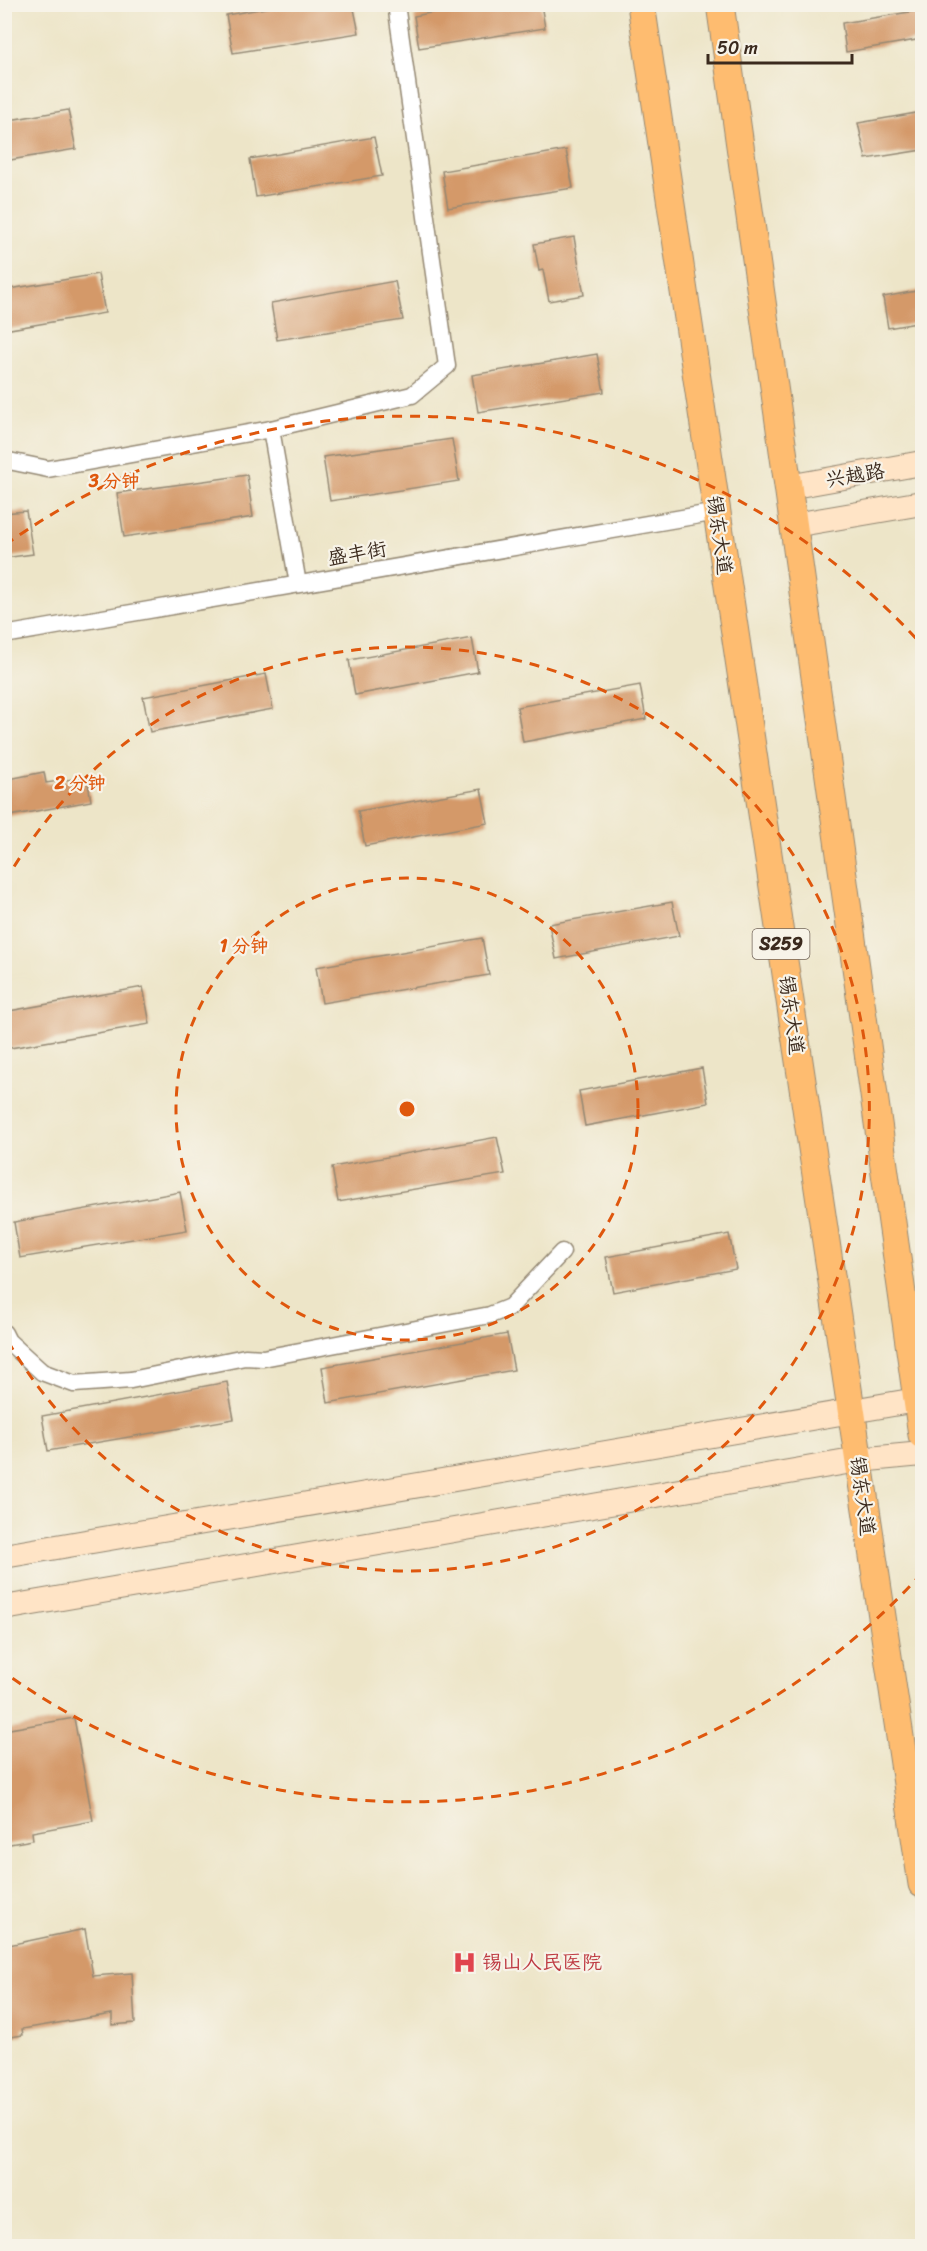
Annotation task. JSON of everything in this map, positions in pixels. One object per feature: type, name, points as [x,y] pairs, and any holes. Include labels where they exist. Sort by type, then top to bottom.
[{"type":"main road","name":"锡东大道","points":[[641,4],[922,1884]]},
{"type":"main road","points":[[720,4],[920,1400],[922,1436]]},
{"type":"main road","name":"兴越路","points":[[788,487],[922,463]]},
{"type":"main road","name":"兴越路","points":[[794,525],[922,503]]},
{"type":"main road","points":[[4,1556],[850,1410],[920,1400]]},
{"type":"main road","points":[[4,1608],[858,1460],[922,1454]]},
{"type":"street","points":[[4,460],[48,469],[271,429],[411,395],[447,366],[396,4]]},
{"type":"street","points":[[271,429],[298,584]]},
{"type":"street","name":"盛丰街","points":[[4,635],[717,512]]},
{"type":"street","points":[[4,1333],[8,1341],[42,1372],[74,1384],[131,1380],[245,1357],[263,1358],[490,1315],[510,1307],[562,1252]]},
{"type":"building","points":[[288,4],[353,4],[359,33],[233,53],[226,15]]},
{"type":"building","points":[[477,4],[541,4],[545,28],[419,48],[414,16]]},
{"type":"building","points":[[922,10],[922,39],[846,52],[842,23]]},
{"type":"building","points":[[68,110],[76,149],[4,161],[4,121]]},
{"type":"building","points":[[922,112],[922,150],[866,159],[858,123]]},
{"type":"building","points":[[374,137],[382,176],[256,197],[250,159]]},
{"type":"building","points":[[566,150],[573,188],[448,208],[442,171]]},
{"type":"building","points":[[574,237],[584,295],[549,301],[543,270],[539,271],[534,244]]},
{"type":"building","points":[[98,274],[105,313],[4,330],[4,290]]},
{"type":"building","points":[[395,281],[403,320],[277,340],[271,303]]},
{"type":"building","points":[[922,290],[922,322],[888,328],[883,297]]},
{"type":"building","points":[[597,354],[604,392],[478,412],[472,375]]},
{"type":"building","points":[[452,439],[459,481],[330,501],[323,457]]},
{"type":"building","points":[[247,475],[253,517],[124,537],[117,493]]},
{"type":"building","points":[[26,511],[33,554],[4,558],[4,513]]},
{"type":"building","points":[[472,638],[478,672],[355,695],[349,660]]},
{"type":"building","points":[[266,674],[273,709],[150,732],[143,697]]},
{"type":"building","points":[[640,685],[646,719],[523,742],[517,707]]},
{"type":"building","points":[[44,772],[46,783],[87,777],[91,801],[4,817],[4,780]]},
{"type":"building","points":[[481,789],[488,823],[365,846],[358,811]]},
{"type":"building","points":[[672,902],[679,936],[556,959],[549,924]]},
{"type":"building","points":[[482,938],[489,975],[322,1003],[316,967]]},
{"type":"building","points":[[143,987],[150,1024],[4,1049],[4,1012]]},
{"type":"building","points":[[702,1068],[708,1103],[585,1126],[579,1091]]},
{"type":"building","points":[[497,1137],[505,1174],[338,1202],[332,1167]]},
{"type":"building","points":[[180,1192],[187,1230],[20,1258],[14,1222]]},
{"type":"building","points":[[729,1234],[736,1269],[613,1292],[606,1257]]},
{"type":"building","points":[[507,1334],[514,1370],[328,1403],[322,1367]]},
{"type":"building","points":[[227,1382],[234,1419],[48,1451],[42,1416]]},
{"type":"building","points":[[74,1718],[93,1821],[32,1832],[33,1840],[4,1845],[4,1730]]},
{"type":"building","points":[[85,1929],[93,1976],[132,1973],[135,2023],[112,2025],[112,2014],[22,2029],[23,2035],[4,2038],[4,1946]]},
{"type":"place","name":"锡山人民医院","points":[[464,1962]]}]
